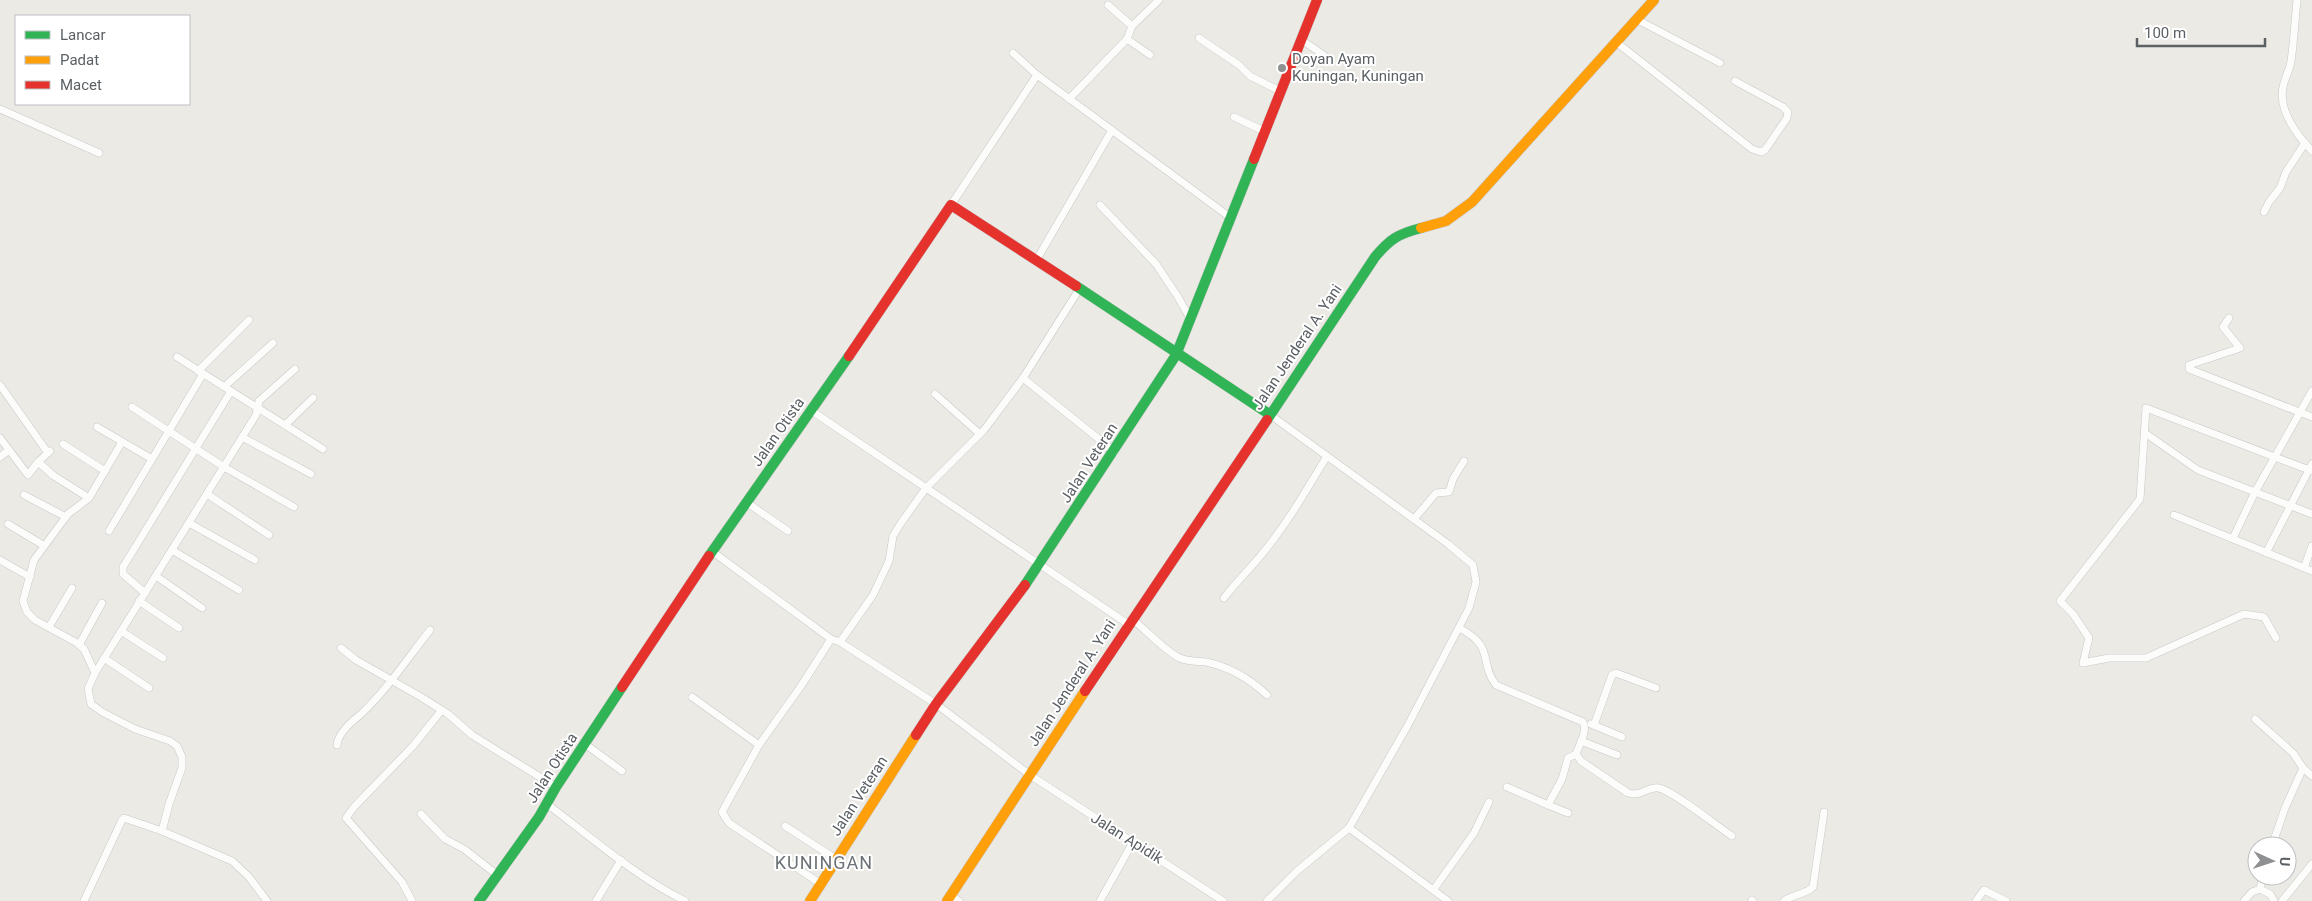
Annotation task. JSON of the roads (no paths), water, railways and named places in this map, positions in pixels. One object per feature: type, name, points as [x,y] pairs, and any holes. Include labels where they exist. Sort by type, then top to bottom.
[{"type":"main road","name":"Jalan Veteran","points":[[810,901],[936,704],[1040,565],[1176,355],[1317,0]]},
{"type":"main road","name":"Jalan Jenderal A. Yani","points":[[953,899],[1030,775],[1130,621],[1220,492],[1269,414],[1375,257],[1389,241],[1402,233],[1446,221],[1461,212],[1654,0]]},
{"type":"main road","points":[[951,205],[1037,259],[1176,355],[1269,414]]},
{"type":"main road","name":"Jalan Otista","points":[[479,901],[496,874],[547,804],[556,787],[746,502],[812,411],[951,205]]},
{"type":"street","points":[[1069,99],[1128,38],[1132,26],[1159,0]]},
{"type":"street","points":[[2297,0],[2291,63],[2284,82],[2282,98],[2285,111],[2293,127],[2312,151]]},
{"type":"street","points":[[1108,5],[1132,26]]},
{"type":"street","points":[[1636,19],[1720,63]]},
{"type":"street","points":[[1128,38],[1150,55]]},
{"type":"street","points":[[1199,38],[1239,65],[1250,76],[1280,91]]},
{"type":"street","points":[[1302,40],[1329,59]]},
{"type":"street","points":[[1616,42],[1752,149],[1761,152],[1765,150],[1787,118],[1788,112],[1783,107],[1735,81]]},
{"type":"street","points":[[1013,53],[1037,75],[1231,218]]},
{"type":"street","points":[[951,205],[1037,75]]},
{"type":"street","points":[[0,109],[99,152]]},
{"type":"street","points":[[1234,117],[1264,131]]},
{"type":"street","points":[[1037,259],[1112,130]]},
{"type":"street","points":[[2264,212],[2280,188],[2286,172],[2305,143]]},
{"type":"street","points":[[1100,205],[1156,264],[1178,296],[1191,320]]},
{"type":"street","points":[[840,642],[873,595],[889,561],[893,536],[926,488],[980,434],[1023,378],[1080,288]]},
{"type":"street","points":[[2229,318],[2223,327],[2240,348],[2189,365],[2189,370],[2312,417]]},
{"type":"street","points":[[109,531],[169,431],[201,372],[249,320]]},
{"type":"street","points":[[224,387],[272,343]]},
{"type":"street","points":[[177,357],[323,448]]},
{"type":"street","points":[[162,831],[182,768],[182,756],[177,746],[170,741],[135,729],[102,712],[91,704],[88,689],[104,658],[242,437],[259,402],[295,369]]},
{"type":"street","points":[[1023,378],[1114,452]]},
{"type":"street","points":[[0,385],[2,394],[49,452],[28,474],[0,438]]},
{"type":"street","points":[[2233,538],[2255,492],[2312,390]]},
{"type":"street","points":[[145,593],[123,574],[123,567],[231,391]]},
{"type":"street","points":[[936,394],[980,434]]},
{"type":"street","points":[[285,425],[313,398]]},
{"type":"street","points":[[132,407],[224,467],[294,507]]},
{"type":"street","points":[[2266,553],[2289,506],[2311,468],[2274,457],[2147,408],[2140,499],[2060,601],[2073,614],[2089,638],[2083,663],[2109,658],[2146,658],[2244,614],[2264,618],[2276,638]]},
{"type":"street","points":[[812,411],[1040,565],[1130,621],[1177,658],[1190,662],[1206,662],[1226,668],[1252,681],[1267,695]]},
{"type":"street","points":[[1267,901],[1297,871],[1349,828],[1408,725],[1470,608],[1476,582],[1473,565],[1414,519],[1269,414]]},
{"type":"street","points":[[98,427],[152,459]]},
{"type":"street","points":[[2145,432],[2190,466],[2312,514]]},
{"type":"street","points":[[242,437],[311,474]]},
{"type":"street","points":[[95,673],[84,649],[27,612],[24,601],[34,560],[43,545],[66,517],[88,498],[122,442]]},
{"type":"street","points":[[63,444],[105,471]]},
{"type":"street","points":[[0,457],[9,450]]},
{"type":"street","points":[[1224,598],[1262,554],[1293,511],[1327,456]]},
{"type":"street","points":[[1414,519],[1436,493],[1449,492],[1453,480],[1464,461]]},
{"type":"street","points":[[38,462],[54,476],[88,498]]},
{"type":"street","points":[[206,494],[269,535]]},
{"type":"street","points":[[24,495],[66,517]]},
{"type":"street","points":[[746,502],[788,531]]},
{"type":"street","points":[[2174,515],[2312,571]]},
{"type":"street","points":[[189,523],[255,560]]},
{"type":"street","points":[[8,524],[43,545]]},
{"type":"street","points":[[2304,568],[2312,546]]},
{"type":"street","points":[[172,550],[239,590]]},
{"type":"street","name":"Jalan Apidik","points":[[714,552],[831,639],[840,642],[936,704],[1030,775],[1223,901]]},
{"type":"street","points":[[0,560],[30,578]]},
{"type":"street","points":[[156,576],[202,608]]},
{"type":"street","points":[[49,627],[72,588]]},
{"type":"street","points":[[139,602],[179,628]]},
{"type":"street","points":[[79,645],[102,603]]},
{"type":"street","points":[[1459,628],[1470,634],[1485,651],[1490,677],[1496,685],[1583,722],[1622,736]]},
{"type":"street","points":[[337,745],[337,740],[348,725],[392,680],[430,630]]},
{"type":"street","points":[[121,631],[163,658]]},
{"type":"street","points":[[821,884],[724,818],[722,812],[759,745],[801,686],[831,639]]},
{"type":"street","points":[[341,648],[356,660],[441,711],[472,735],[556,787]]},
{"type":"street","points":[[104,658],[149,688]]},
{"type":"street","points":[[1594,726],[1614,674],[1656,688]]},
{"type":"street","points":[[692,697],[759,745]]},
{"type":"street","points":[[412,901],[402,882],[346,818],[354,807],[413,746],[441,711]]},
{"type":"street","points":[[2255,719],[2292,753],[2303,768],[2312,776]]},
{"type":"street","points":[[1548,806],[1562,779],[1568,758],[1576,754],[1585,725],[1583,722]]},
{"type":"street","points":[[1581,741],[1617,755]]},
{"type":"street","points":[[585,744],[622,771]]},
{"type":"street","points":[[1576,754],[1581,761],[1626,792],[1638,795],[1658,788],[1668,792],[1732,836]]},
{"type":"street","points":[[2275,836],[2285,808],[2303,768]]},
{"type":"street","points":[[1507,787],[1568,813]]},
{"type":"street","points":[[1434,890],[1474,833],[1489,802]]},
{"type":"street","points":[[547,804],[665,891],[686,901]]},
{"type":"street","points":[[1784,901],[1797,894],[1808,892],[1813,887],[1824,812]]},
{"type":"street","points":[[421,814],[445,839],[464,849],[496,874]]},
{"type":"street","points":[[84,901],[122,820],[132,820],[162,831],[232,861],[249,877],[268,901]]},
{"type":"street","points":[[785,826],[836,859]]},
{"type":"street","points":[[1349,828],[1448,901]]},
{"type":"street","points":[[1100,901],[1133,842]]},
{"type":"street","points":[[596,901],[621,860]]},
{"type":"street","points":[[2282,901],[2312,864]]},
{"type":"street","points":[[2244,901],[2252,892],[2260,889],[2270,894],[2274,901]]},
{"type":"street","points":[[1976,901],[1984,890],[2006,901]]},
{"type":"street","points":[[1797,894],[1800,901]]},
{"type":"place","name":"Doyan Ayam Kuningan, Kuningan","points":[[1282,68]]},
{"type":"district","name":"KUNINGAN","points":[[824,863]]}]
